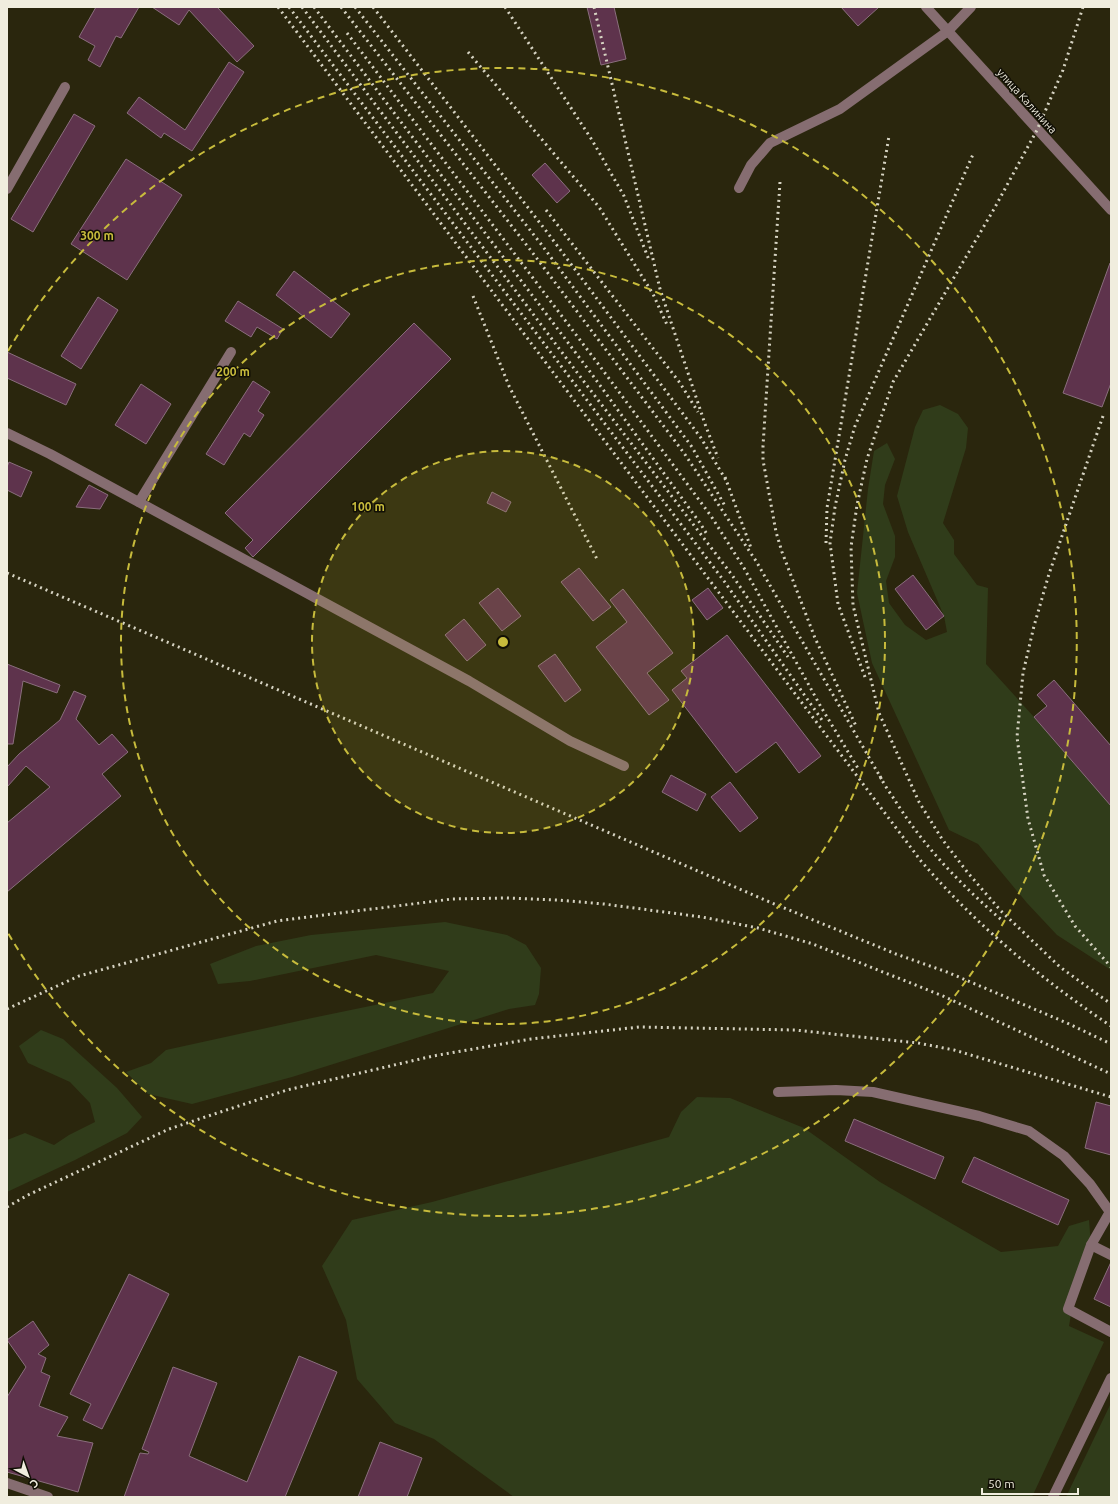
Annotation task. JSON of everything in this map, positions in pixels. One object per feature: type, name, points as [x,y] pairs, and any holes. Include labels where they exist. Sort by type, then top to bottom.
[{"type":"street","name":"улица Калинина","points":[[926,7],[1111,210]]},
{"type":"street","points":[[739,188],[750,165],[770,143],[840,109],[948,31],[971,7]]},
{"type":"street","points":[[7,189],[65,87]]},
{"type":"street","points":[[139,502],[231,352]]},
{"type":"street","points":[[7,433],[50,454],[469,681],[570,741],[624,766]]},
{"type":"street","points":[[778,1092],[836,1090],[873,1092],[979,1116],[1029,1131],[1064,1156],[1090,1184],[1111,1211],[1091,1245],[1068,1309],[1111,1332]]},
{"type":"street","points":[[1091,1245],[1111,1255]]},
{"type":"street","points":[[1053,1497],[1111,1378]]},
{"type":"street","points":[[7,1483],[48,1497]]},
{"type":"green space","points":[[940,405],[958,414],[968,428],[966,448],[943,523],[954,540],[954,554],[977,585],[988,588],[986,664],[1111,806],[1111,970],[1057,935],[1027,903],[978,844],[949,830],[872,663],[857,593],[868,489],[874,451],[887,443],[895,459],[885,485],[883,504],[895,536],[895,557],[886,581],[889,603],[905,625],[926,640],[947,632],[944,616],[908,532],[897,496],[915,427],[923,410]]},
{"type":"green space","points":[[445,922],[507,935],[526,945],[541,968],[539,994],[535,1005],[509,1009],[292,1077],[192,1104],[148,1094],[126,1072],[151,1063],[166,1050],[433,993],[449,971],[376,955],[250,981],[218,984],[210,964],[256,946],[311,935]]},
{"type":"green space","points":[[41,1030],[63,1039],[117,1088],[142,1117],[127,1133],[75,1160],[7,1192],[7,1140],[25,1133],[54,1145],[69,1135],[95,1122],[90,1103],[70,1082],[28,1063],[19,1046]]},
{"type":"green space","points":[[697,1097],[730,1098],[804,1128],[880,1182],[1001,1252],[1058,1246],[1069,1226],[1089,1220],[1091,1245],[1077,1280],[1069,1326],[1104,1342],[1032,1497],[514,1497],[434,1439],[395,1423],[357,1379],[346,1320],[322,1266],[352,1220],[432,1202],[669,1137],[681,1112]]},
{"type":"green space","points":[[1111,1403],[1111,1497],[1066,1497]]},
{"type":"building","points":[[96,7],[139,7],[121,38],[116,36],[100,67],[88,60],[95,46],[79,37]]},
{"type":"building","points":[[152,7],[217,7],[254,46],[237,62],[189,10],[179,25]]},
{"type":"building","points":[[587,7],[614,7],[626,59],[601,65]]},
{"type":"building","points":[[841,7],[879,7],[858,26]]},
{"type":"building","points":[[229,62],[244,72],[192,151],[164,133],[161,138],[127,113],[139,97],[185,130]]},
{"type":"building","points":[[74,114],[95,126],[33,232],[11,219]]},
{"type":"building","points":[[126,159],[182,195],[127,280],[71,244]]},
{"type":"building","points":[[545,163],[570,191],[557,203],[532,175]]},
{"type":"building","points":[[1110,263],[1111,383],[1102,407],[1063,393]]},
{"type":"building","points":[[294,271],[350,314],[331,338],[276,295]]},
{"type":"building","points":[[98,297],[118,310],[81,369],[61,356]]},
{"type":"building","points":[[238,301],[283,329],[277,339],[257,327],[251,337],[225,321]]},
{"type":"building","points":[[414,323],[451,359],[253,557],[245,548],[253,540],[225,513]]},
{"type":"building","points":[[7,352],[76,384],[66,405],[7,378]]},
{"type":"building","points":[[253,381],[270,392],[258,411],[264,415],[250,437],[244,433],[224,465],[206,454]]},
{"type":"building","points":[[141,384],[171,404],[146,444],[115,425]]},
{"type":"building","points":[[9,462],[32,472],[21,497],[7,490],[7,467]]},
{"type":"building","points":[[89,485],[108,495],[100,509],[76,507]]},
{"type":"building","points":[[492,492],[511,502],[506,512],[487,503]]},
{"type":"building","points":[[579,568],[611,607],[593,621],[561,582]]},
{"type":"building","points":[[913,575],[944,616],[926,630],[895,589]]},
{"type":"building","points":[[498,588],[521,616],[502,631],[479,603]]},
{"type":"building","points":[[708,588],[723,608],[707,620],[692,600]]},
{"type":"building","points":[[623,589],[673,653],[647,673],[669,700],[649,715],[596,647],[627,622],[610,600]]},
{"type":"building","points":[[464,619],[486,645],[467,661],[445,635]]},
{"type":"building","points":[[727,635],[821,756],[799,773],[776,742],[736,773],[672,690],[687,678],[681,671]]},
{"type":"building","points":[[555,654],[581,690],[565,702],[538,666]]},
{"type":"building","points":[[7,664],[60,685],[57,693],[23,681],[13,744],[7,744]]},
{"type":"building","points":[[1054,680],[1111,746],[1111,806],[1034,717],[1047,706],[1037,695]]},
{"type":"building","points":[[74,691],[86,696],[76,719],[99,745],[112,734],[128,752],[102,774],[121,796],[7,892],[7,823],[50,787],[26,766],[7,787],[7,767],[19,754],[60,720]]},
{"type":"building","points":[[671,775],[706,794],[697,811],[662,792]]},
{"type":"building","points":[[730,782],[758,818],[740,832],[711,797]]},
{"type":"building","points":[[1096,1102],[1111,1106],[1111,1155],[1085,1148]]},
{"type":"building","points":[[854,1119],[944,1157],[935,1179],[845,1141]]},
{"type":"building","points":[[974,1157],[1069,1200],[1058,1225],[962,1182]]},
{"type":"building","points":[[1111,1262],[1111,1307],[1094,1299]]},
{"type":"building","points":[[129,1274],[169,1294],[102,1429],[83,1420],[91,1404],[70,1394]]},
{"type":"building","points":[[33,1321],[49,1345],[38,1354],[46,1358],[41,1372],[50,1376],[39,1406],[68,1417],[57,1436],[93,1443],[78,1492],[7,1472],[7,1397],[26,1367],[7,1340]]},
{"type":"building","points":[[299,1356],[337,1372],[285,1497],[124,1497],[140,1453],[148,1454],[149,1452],[142,1449],[173,1367],[217,1383],[189,1456],[247,1482]]},
{"type":"building","points":[[380,1442],[422,1458],[407,1497],[358,1497]]},
{"type":"railway","points":[[278,7],[921,861],[942,885],[1010,950],[1085,1008],[1111,1026]]},
{"type":"railway","points":[[289,7],[724,581],[822,720]]},
{"type":"railway","points":[[302,7],[582,379],[732,575],[788,657]]},
{"type":"railway","points":[[314,7],[591,373],[708,536]]},
{"type":"railway","points":[[341,7],[532,252],[684,453],[756,561],[882,780]]},
{"type":"railway","points":[[355,7],[541,244],[692,447],[725,506]]},
{"type":"railway","points":[[373,7],[550,236],[701,438],[727,482]]},
{"type":"railway","points":[[505,7],[592,140],[624,196],[649,260]]},
{"type":"railway","points":[[594,7],[660,289],[705,424],[718,458]]},
{"type":"railway","points":[[1083,7],[1063,70],[1037,130],[994,209],[893,382],[867,459],[857,505],[851,547],[853,605],[879,713],[919,802],[942,839],[968,873],[1001,911],[1060,967],[1111,1004]]},
{"type":"railway","points":[[347,33],[599,365],[711,516],[744,568],[821,707],[859,770]]},
{"type":"railway","points":[[468,52],[599,207],[653,294],[668,327]]},
{"type":"railway","points":[[826,543],[827,508],[889,136]]},
{"type":"railway","points":[[865,677],[838,604],[830,543],[835,507],[845,460],[855,426],[974,152]]},
{"type":"railway","points":[[780,182],[763,460],[776,532],[782,552],[815,638],[856,726]]},
{"type":"railway","points":[[546,210],[680,383],[698,412]]},
{"type":"railway","points":[[473,296],[509,386],[598,561]]},
{"type":"railway","points":[[1103,416],[1049,574],[1034,626],[1023,673],[1017,737],[1028,819],[1044,875],[1075,926],[1111,967]]},
{"type":"railway","points":[[725,477],[751,548]]},
{"type":"railway","points":[[7,573],[772,903],[896,954],[947,972],[1067,1023],[1111,1044]]},
{"type":"railway","points":[[880,776],[907,819],[932,851],[959,881],[1004,922]]},
{"type":"railway","points":[[7,1009],[79,976],[277,921],[452,899],[506,898],[557,900],[604,904],[702,917],[758,928],[813,944],[943,996],[1111,1074]]},
{"type":"railway","points":[[7,1207],[28,1195],[169,1129],[287,1090],[433,1056],[531,1039],[639,1027],[795,1030],[918,1043],[954,1050],[1111,1097]]}]
